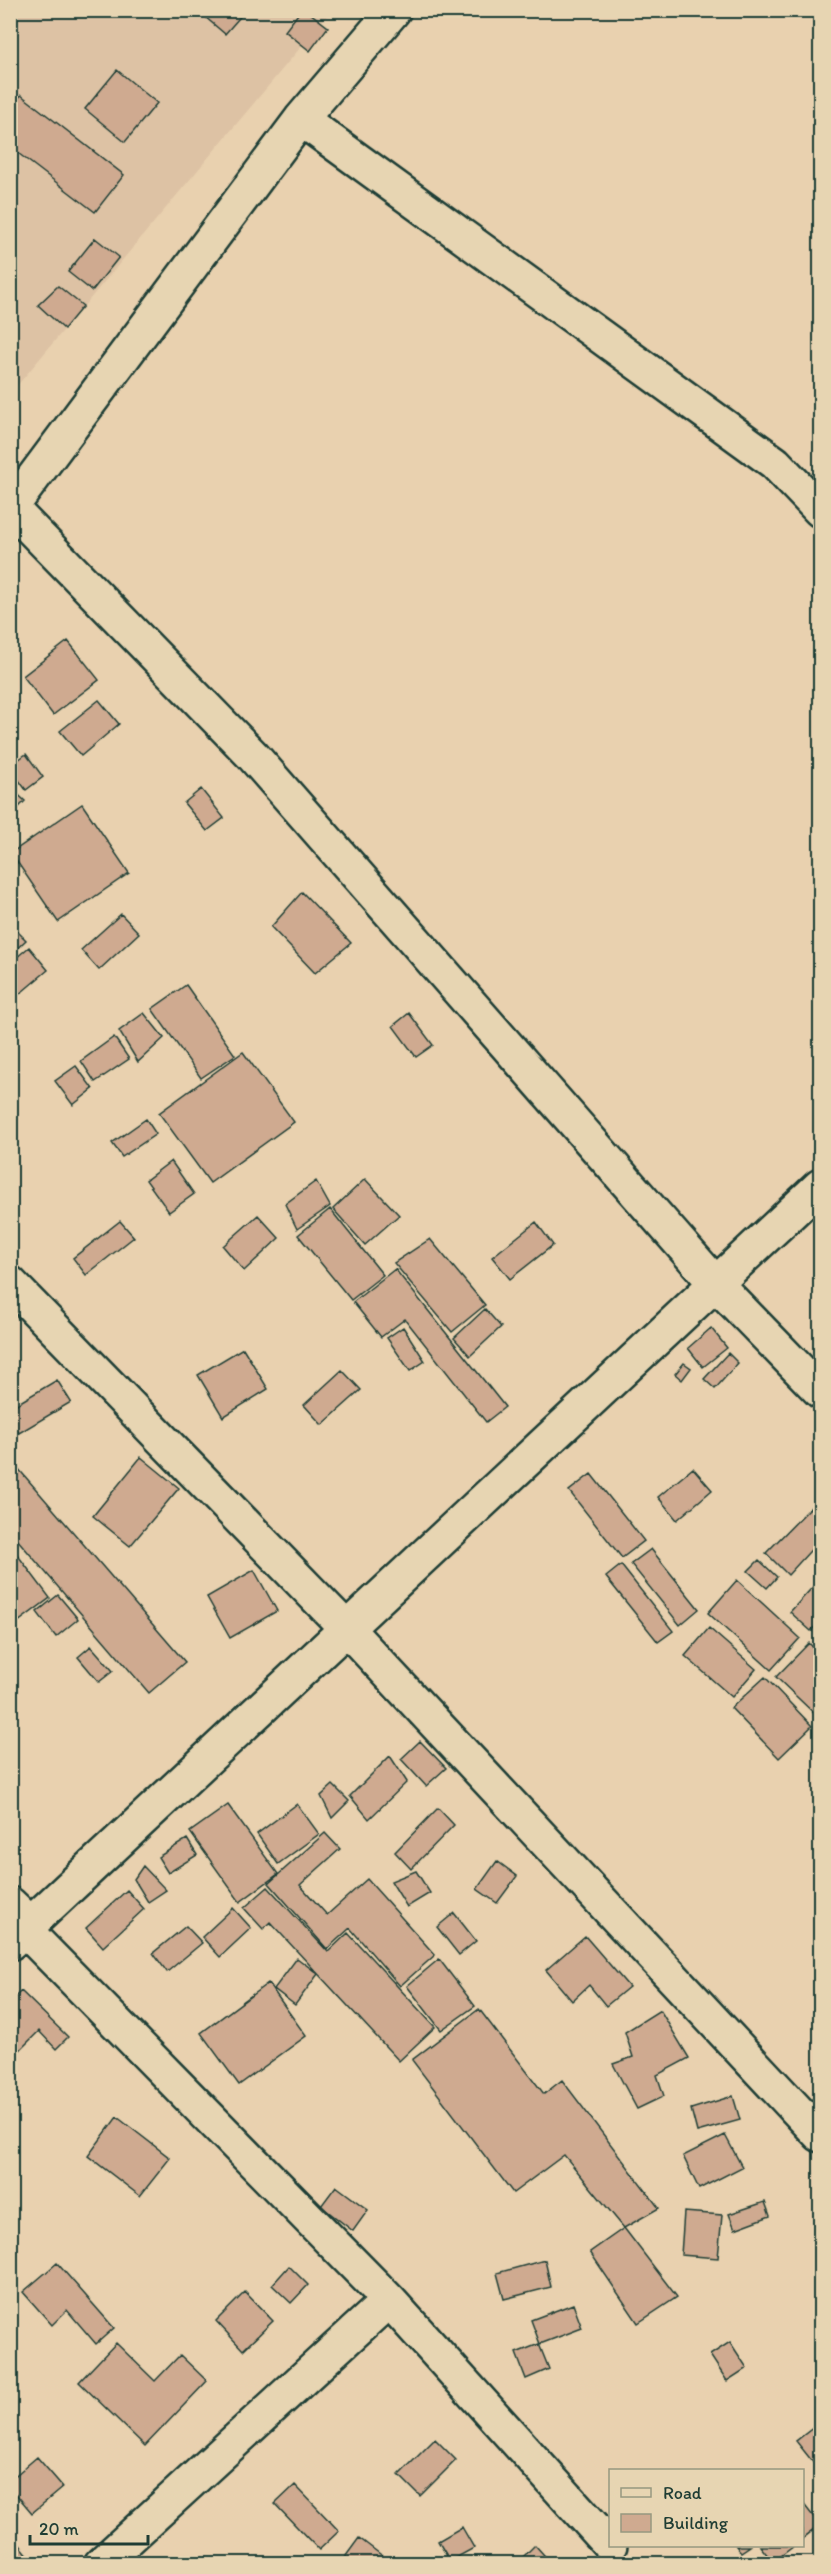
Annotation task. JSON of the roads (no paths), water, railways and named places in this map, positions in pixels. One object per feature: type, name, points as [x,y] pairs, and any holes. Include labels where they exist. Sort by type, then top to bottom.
[{"type":"street","points":[[394,10],[301,119],[11,509],[253,756],[716,1284],[820,1391]]},
{"type":"street","points":[[301,119],[775,464],[820,510]]},
{"type":"street","points":[[609,2543],[389,2300],[17,1923],[346,1628],[820,1186]]},
{"type":"street","points":[[10,1283],[346,1628],[820,2135]]},
{"type":"street","points":[[101,2564],[389,2300]]},
{"type":"street","points":[[613,2547],[627,2564]]}]
